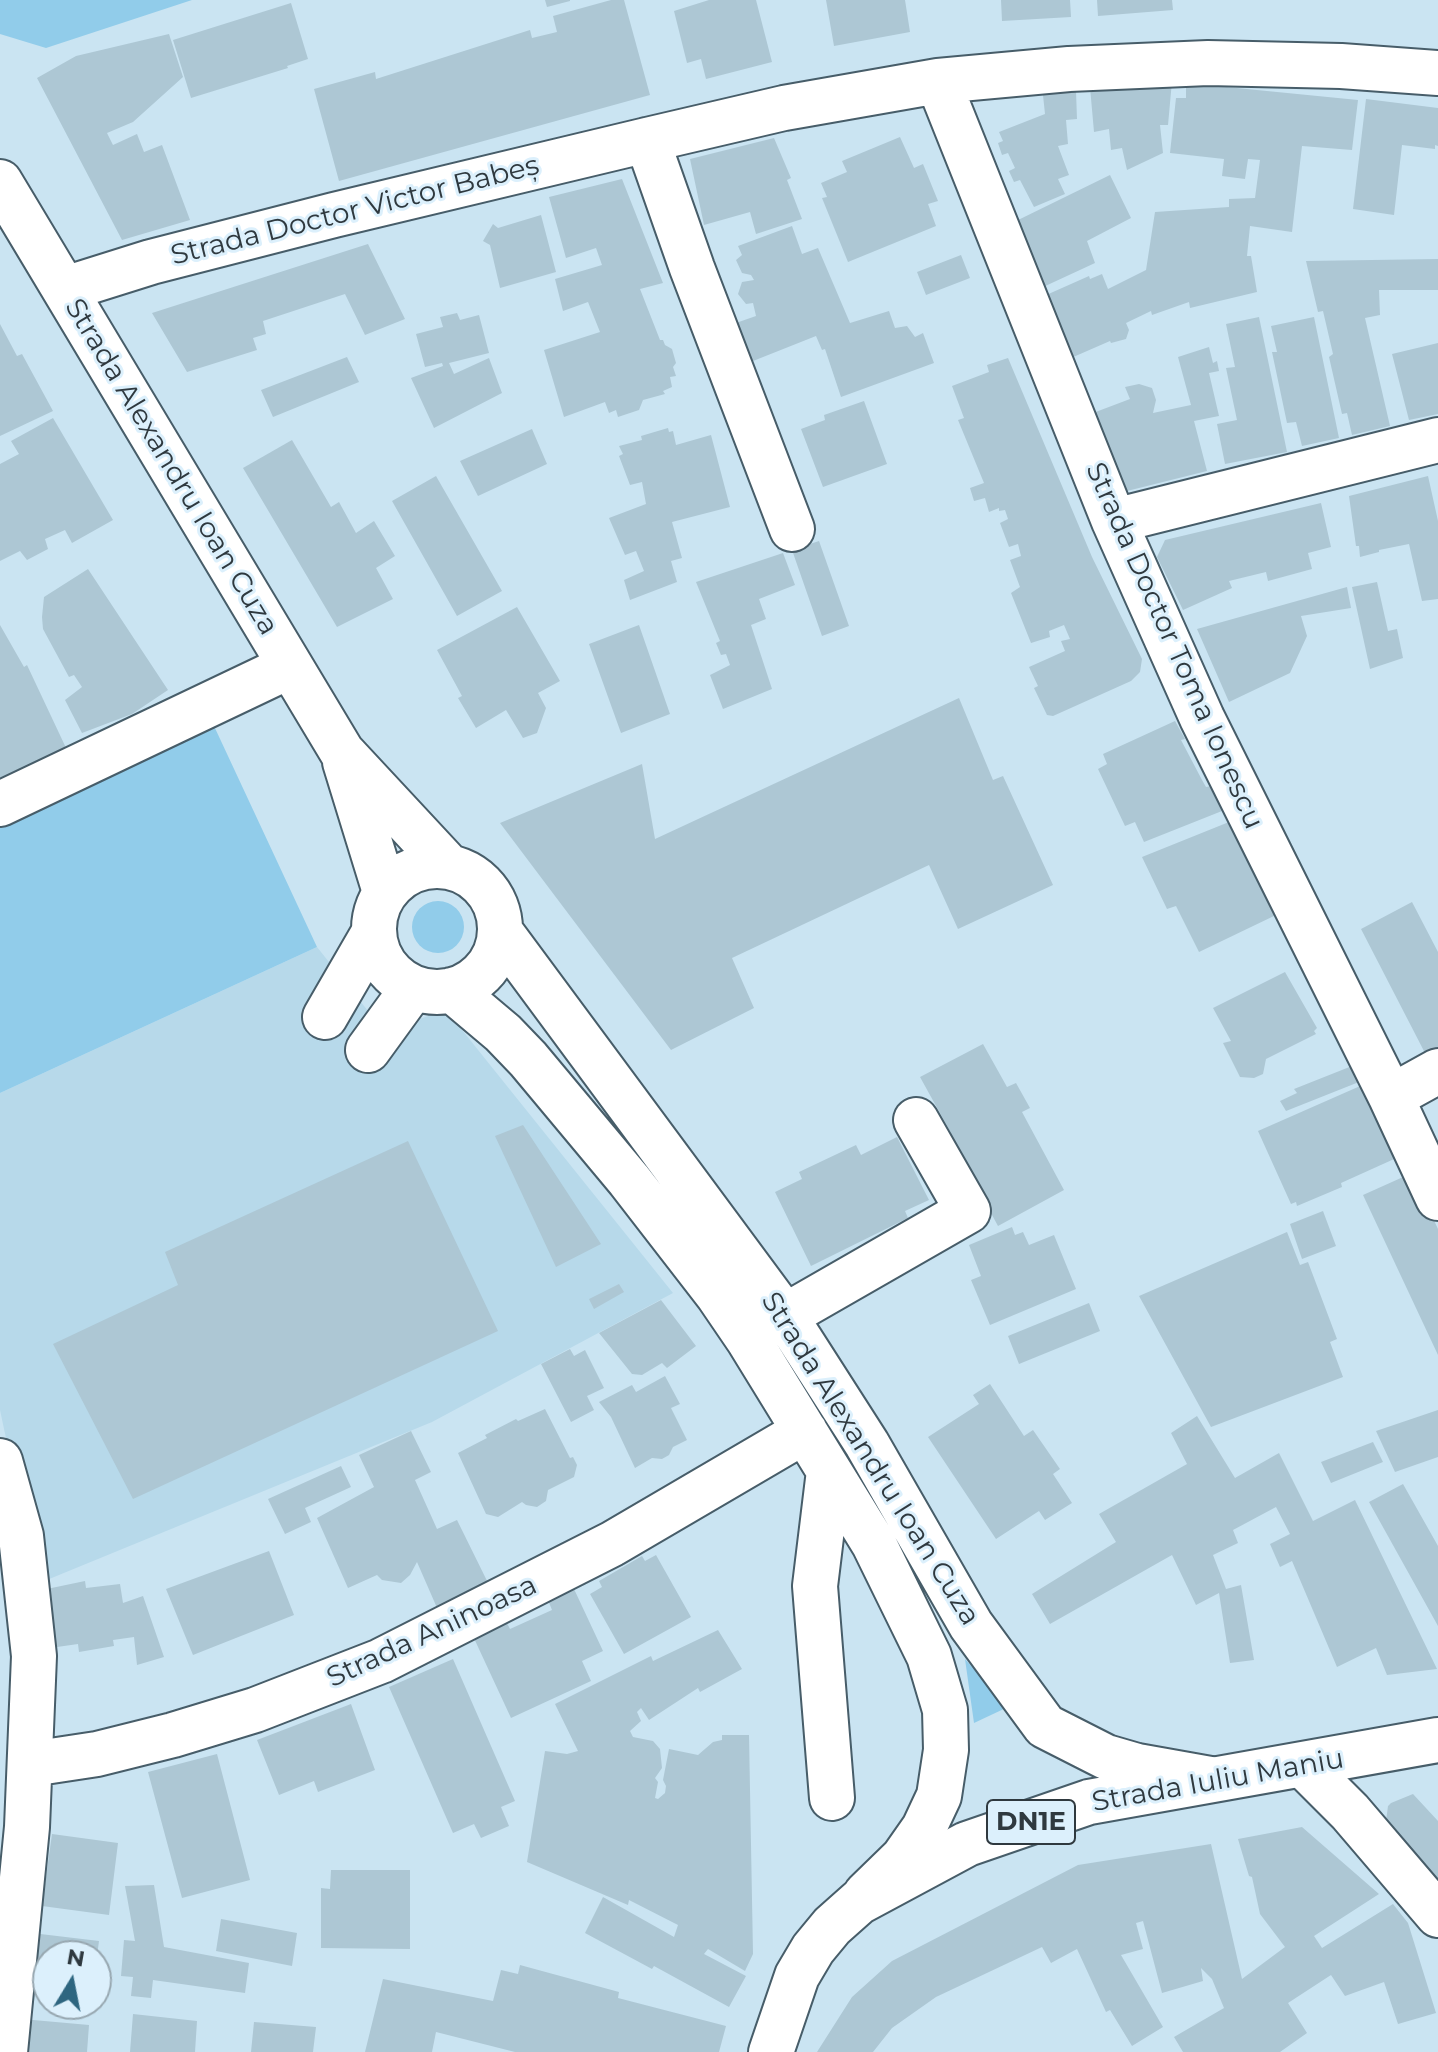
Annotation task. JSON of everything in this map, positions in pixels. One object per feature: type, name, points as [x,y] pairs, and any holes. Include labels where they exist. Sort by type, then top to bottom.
[{"type":"street","name":"Strada Doctor Victor Babeș","points":[[65,289],[151,262],[334,215],[647,140],[784,108],[938,81],[1069,69],[1208,63],[1341,66],[1438,73]]},
{"type":"street","name":"Strada Doctor Toma Ionescu","points":[[938,81],[1114,521],[1202,718],[1438,1198]]},
{"type":"street","points":[[647,140],[692,268],[792,529]]},
{"type":"street","name":"Strada Alexandru Ioan Cuza","points":[[0,182],[342,752],[449,867],[481,883],[498,913],[500,931],[785,1316],[867,1444],[971,1625],[1045,1726],[1106,1757],[1137,1766],[1216,1780]]},
{"type":"street","points":[[1114,521],[1438,440]]},
{"type":"street","points":[[0,804],[290,666]]},
{"type":"street","name":"Strada Alexandru Ioan Cuza","points":[[342,752],[385,892]]},
{"type":"street","points":[[325,1017],[373,934],[374,920],[385,892],[397,879],[413,870],[431,866],[449,867]]},
{"type":"street","points":[[368,1050],[433,989],[467,984],[491,963],[500,931]]},
{"type":"street","name":"Strada Alexandru Ioan Cuza","points":[[373,934],[377,951],[398,979],[433,989],[503,1033],[629,1180],[718,1295],[874,1544],[929,1656],[945,1710],[946,1750],[939,1796],[924,1828],[903,1858],[859,1902]]},
{"type":"street","points":[[1391,1097],[1438,1071]]},
{"type":"street","points":[[785,1316],[968,1211],[916,1120]]},
{"type":"street","name":"Strada Aninoasa","points":[[31,1764],[97,1754],[173,1735],[255,1710],[381,1661],[612,1544],[805,1431]]},
{"type":"street","points":[[0,1461],[21,1536],[34,1656],[31,1764],[5,2052]]},
{"type":"street","points":[[829,1471],[815,1586],[832,1798]]},
{"type":"street","name":"Strada Iuliu Maniu","points":[[771,2052],[797,1976],[832,1926],[859,1902],[967,1844],[1089,1802],[1438,1740]]},
{"type":"street","points":[[1303,1765],[1350,1812],[1438,1915]]},
{"type":"shaded area","points":[[0,0],[192,0],[46,48],[0,34]]},
{"type":"shaded area","points":[[214,726],[317,947],[0,1093],[0,825]]},
{"type":"shaded area","points":[[438,901],[456,909],[464,927],[456,945],[438,953],[420,945],[412,927],[420,909]]},
{"type":"shaded area","points":[[317,947],[384,1031],[446,1010],[673,1293],[432,1422],[37,1584],[0,1410],[0,1093]]},
{"type":"shaded area","points":[[965,1659],[1008,1707],[974,1723]]},
{"type":"building","points":[[545,0],[570,0],[570,1],[547,7]]},
{"type":"building","points":[[611,0],[624,0],[650,95],[339,181],[314,89],[375,72],[376,79],[530,30],[532,38],[557,32],[553,16]]},
{"type":"building","points":[[709,0],[756,0],[772,62],[706,79],[701,59],[687,63],[674,11]]},
{"type":"building","points":[[826,0],[905,0],[910,32],[834,46]]},
{"type":"building","points":[[1001,0],[1070,0],[1071,17],[1002,21]]},
{"type":"building","points":[[1097,0],[1172,0],[1173,10],[1098,16]]},
{"type":"building","points":[[291,3],[308,59],[191,98],[173,40]]},
{"type":"building","points":[[169,34],[183,77],[133,122],[107,133],[113,145],[137,134],[144,152],[162,145],[190,220],[122,240],[37,78],[76,56]]},
{"type":"building","points":[[1172,81],[1168,125],[1160,125],[1163,153],[1127,170],[1122,148],[1111,150],[1109,129],[1094,132],[1090,87]]},
{"type":"building","points":[[1186,83],[1358,100],[1352,150],[1302,146],[1292,232],[1250,226],[1247,256],[1251,256],[1257,292],[1190,308],[1189,302],[1152,315],[1151,311],[1126,323],[1129,330],[1126,339],[1110,341],[1071,358],[1044,296],[1089,276],[1090,279],[1102,274],[1108,289],[1146,270],[1155,212],[1229,207],[1229,199],[1255,198],[1260,160],[1248,159],[1245,179],[1222,176],[1224,159],[1170,153],[1176,98],[1186,98]]},
{"type":"building","points":[[1076,91],[1077,119],[1066,120],[1068,144],[1058,146],[1069,175],[1058,179],[1065,194],[1034,207],[1020,180],[1014,182],[1009,171],[1015,168],[1008,153],[1002,155],[998,143],[1003,141],[999,132],[1045,114],[1043,95]]},
{"type":"building","points":[[1366,99],[1438,108],[1438,146],[1435,145],[1435,149],[1402,145],[1394,215],[1353,209]]},
{"type":"building","points":[[900,137],[914,168],[923,164],[938,201],[928,204],[936,226],[848,262],[822,198],[827,197],[821,183],[847,172],[842,161]]},
{"type":"building","points":[[774,138],[791,178],[787,180],[802,219],[756,234],[750,212],[704,225],[690,159]]},
{"type":"building","points":[[1110,175],[1131,218],[1087,241],[1095,263],[1041,288],[1014,222]]},
{"type":"building","points":[[622,179],[663,283],[640,289],[660,340],[672,349],[676,376],[670,377],[672,387],[663,391],[665,394],[643,400],[639,410],[618,417],[616,410],[609,413],[605,402],[564,417],[544,350],[600,332],[588,302],[563,311],[555,279],[602,265],[596,248],[566,258],[549,197]]},
{"type":"building","points":[[541,215],[556,272],[500,288],[490,245],[483,241],[493,224],[498,228]]},
{"type":"building","points":[[792,226],[802,254],[818,248],[850,323],[889,311],[895,328],[907,326],[915,337],[923,333],[934,363],[841,397],[825,349],[822,350],[816,336],[748,363],[733,324],[756,316],[753,303],[746,304],[738,294],[742,282],[754,280],[751,275],[742,273],[736,260],[742,255],[738,246]]},
{"type":"building","points":[[368,244],[405,319],[365,335],[345,294],[263,321],[266,334],[253,338],[257,350],[187,372],[152,313]]},
{"type":"building","points":[[961,255],[970,278],[926,295],[917,272]]},
{"type":"building","points":[[1438,259],[1438,290],[1379,290],[1380,315],[1365,318],[1390,426],[1352,435],[1347,413],[1342,414],[1329,357],[1333,354],[1323,311],[1318,312],[1306,261]]},
{"type":"building","points":[[457,313],[460,320],[479,315],[489,353],[449,363],[454,374],[489,358],[502,393],[434,428],[411,378],[443,366],[442,363],[425,367],[416,334],[443,327],[440,317]]},
{"type":"building","points":[[1259,317],[1287,452],[1225,464],[1217,424],[1237,420],[1226,368],[1235,367],[1226,324]]},
{"type":"building","points":[[1314,317],[1339,438],[1302,446],[1296,422],[1287,423],[1272,352],[1277,352],[1271,326]]},
{"type":"building","points":[[0,324],[17,356],[22,354],[53,411],[0,436]]},
{"type":"building","points":[[1438,343],[1438,414],[1409,420],[1392,354]]},
{"type":"building","points":[[1209,347],[1213,363],[1217,361],[1219,371],[1209,373],[1219,416],[1194,421],[1207,471],[1127,491],[1093,413],[1130,399],[1125,387],[1139,384],[1152,388],[1156,400],[1153,413],[1191,405],[1178,357]]},
{"type":"building","points":[[347,357],[359,382],[273,417],[261,390]]},
{"type":"building","points":[[1008,358],[1092,557],[1142,659],[1140,672],[1131,681],[1053,716],[1047,715],[1034,688],[1038,686],[1029,667],[1065,651],[1061,641],[1070,639],[1064,625],[1049,631],[1050,637],[1031,643],[1011,593],[1020,587],[1010,560],[1021,556],[1018,544],[1009,547],[1000,523],[1008,519],[1005,510],[999,511],[999,508],[989,512],[985,498],[974,501],[970,488],[984,483],[958,420],[964,418],[952,386],[989,372],[987,365]]},
{"type":"building","points":[[864,401],[887,464],[823,487],[801,429],[825,420],[824,415]]},
{"type":"building","points":[[53,418],[113,520],[72,543],[65,530],[45,539],[48,549],[27,560],[20,551],[0,561],[0,464],[19,454],[11,441]]},
{"type":"building","points":[[668,428],[669,432],[673,431],[676,445],[711,435],[730,507],[672,522],[682,558],[671,561],[677,582],[630,600],[624,580],[644,571],[636,551],[625,555],[609,518],[646,504],[642,482],[630,485],[619,456],[623,454],[619,446]]},
{"type":"building","points":[[532,429],[547,464],[478,496],[460,461]]},
{"type":"building","points":[[292,440],[331,507],[339,502],[356,533],[374,521],[395,556],[376,568],[393,599],[337,627],[243,468]]},
{"type":"building","points":[[436,476],[502,591],[457,616],[392,501]]},
{"type":"building","points":[[1428,476],[1438,521],[1438,599],[1422,601],[1409,544],[1360,557],[1349,496]]},
{"type":"building","points":[[1321,503],[1331,547],[1308,553],[1312,569],[1268,581],[1266,572],[1229,581],[1232,588],[1183,610],[1157,557],[1165,540]]},
{"type":"building","points":[[819,541],[849,626],[822,636],[792,550]]},
{"type":"building","points":[[783,553],[795,585],[759,599],[766,619],[751,625],[772,689],[723,709],[710,675],[730,665],[726,654],[721,655],[716,643],[720,641],[696,582]]},
{"type":"building","points":[[88,569],[168,690],[132,714],[82,733],[65,700],[82,687],[74,675],[69,677],[43,629],[42,617],[44,597]]},
{"type":"building","points":[[1377,582],[1388,631],[1397,629],[1403,658],[1370,669],[1352,587]]},
{"type":"building","points":[[1347,587],[1351,608],[1301,616],[1307,636],[1290,673],[1229,702],[1197,629]]},
{"type":"building","points":[[517,607],[560,681],[538,693],[546,708],[537,733],[523,738],[506,710],[476,728],[458,698],[462,696],[437,650]]},
{"type":"building","points":[[0,625],[24,667],[27,665],[67,750],[0,778]]},
{"type":"building","points":[[639,625],[670,714],[621,733],[589,644]]},
{"type":"building","points":[[959,698],[993,780],[1003,776],[1053,885],[958,929],[929,865],[732,958],[754,1008],[671,1050],[500,823],[642,764],[655,839]]},
{"type":"building","points":[[1175,721],[1185,739],[1181,740],[1206,787],[1212,786],[1222,811],[1144,842],[1135,822],[1125,826],[1098,769],[1107,764],[1103,754]]},
{"type":"building","points":[[1229,822],[1276,915],[1199,952],[1176,906],[1167,909],[1142,857]]},
{"type":"building","points":[[1412,902],[1438,952],[1438,1047],[1425,1053],[1361,929]]},
{"type":"building","points":[[1285,972],[1317,1028],[1314,1031],[1316,1034],[1266,1059],[1263,1074],[1254,1078],[1240,1077],[1223,1043],[1231,1041],[1213,1008]]},
{"type":"building","points":[[983,1044],[1007,1087],[1016,1083],[1030,1108],[1022,1112],[1064,1190],[998,1226],[966,1167],[936,1141],[951,1133],[920,1077]]},
{"type":"building","points":[[1352,1066],[1359,1082],[1286,1111],[1280,1101],[1297,1093],[1294,1089]]},
{"type":"building","points":[[1367,1083],[1403,1155],[1341,1183],[1342,1187],[1297,1206],[1296,1202],[1291,1204],[1258,1131]]},
{"type":"building","points":[[523,1125],[601,1244],[556,1267],[495,1136]]},
{"type":"building","points":[[897,1137],[929,1200],[905,1211],[908,1218],[811,1266],[775,1192],[802,1179],[799,1172],[856,1145],[861,1155]]},
{"type":"building","points":[[408,1141],[498,1331],[133,1499],[53,1344],[178,1285],[165,1252]]},
{"type":"building","points":[[1412,1173],[1438,1229],[1438,1355],[1363,1195]]},
{"type":"building","points":[[1323,1211],[1336,1246],[1302,1259],[1290,1224]]},
{"type":"building","points":[[1012,1227],[1015,1235],[1023,1232],[1029,1245],[1054,1235],[1076,1289],[990,1325],[971,1280],[981,1276],[969,1245]]},
{"type":"building","points":[[1287,1232],[1300,1265],[1308,1262],[1337,1339],[1330,1342],[1343,1377],[1211,1427],[1139,1296]]},
{"type":"building","points":[[619,1284],[624,1292],[594,1309],[589,1299]]},
{"type":"building","points":[[661,1300],[696,1346],[667,1368],[662,1363],[642,1375],[632,1374],[599,1333]]},
{"type":"building","points":[[1089,1303],[1100,1331],[1019,1364],[1008,1336]]},
{"type":"building","points":[[570,1349],[574,1356],[585,1350],[604,1388],[587,1396],[594,1410],[571,1422],[541,1364]]},
{"type":"building","points":[[665,1376],[680,1404],[671,1408],[687,1440],[673,1447],[669,1455],[662,1459],[652,1458],[635,1468],[611,1417],[599,1402],[632,1385],[636,1392]]},
{"type":"building","points":[[990,1384],[1024,1436],[1033,1430],[1060,1469],[1053,1474],[1072,1503],[1045,1520],[1039,1511],[996,1539],[928,1437],[979,1404],[973,1395]]},
{"type":"building","points":[[545,1409],[570,1458],[573,1457],[577,1465],[574,1477],[548,1490],[546,1501],[537,1507],[522,1502],[498,1517],[486,1514],[458,1453],[516,1419],[518,1421]]},
{"type":"building","points":[[1438,1410],[1438,1457],[1395,1472],[1376,1431]]},
{"type":"building","points":[[1197,1416],[1235,1478],[1279,1453],[1313,1521],[1355,1500],[1437,1669],[1387,1675],[1376,1648],[1337,1667],[1292,1561],[1280,1567],[1270,1544],[1290,1534],[1276,1507],[1233,1530],[1238,1543],[1213,1555],[1226,1589],[1241,1585],[1254,1660],[1230,1663],[1219,1593],[1196,1605],[1172,1555],[1050,1624],[1032,1594],[1116,1542],[1099,1514],[1187,1464],[1171,1433]]},
{"type":"building","points":[[411,1431],[431,1472],[415,1480],[437,1529],[457,1520],[492,1591],[441,1617],[417,1562],[401,1583],[382,1580],[377,1575],[348,1588],[317,1518],[374,1487],[359,1455]]},
{"type":"building","points":[[1373,1442],[1383,1462],[1331,1483],[1321,1462]]},
{"type":"building","points":[[341,1466],[351,1487],[305,1508],[311,1522],[285,1534],[268,1499]]},
{"type":"building","points":[[1403,1484],[1438,1546],[1438,1626],[1369,1502]]},
{"type":"building","points":[[269,1551],[294,1615],[193,1655],[166,1589]]},
{"type":"building","points":[[656,1555],[691,1617],[624,1654],[590,1594],[602,1587],[599,1581],[642,1556],[645,1561]]},
{"type":"building","points":[[85,1581],[86,1588],[120,1584],[123,1603],[143,1596],[164,1657],[137,1665],[134,1637],[113,1640],[114,1646],[79,1652],[78,1644],[50,1648],[42,1590]]},
{"type":"building","points":[[574,1589],[603,1651],[582,1661],[591,1681],[511,1718],[472,1634],[505,1619],[510,1629],[552,1610],[548,1600]]},
{"type":"building","points":[[718,1630],[742,1669],[700,1692],[698,1688],[649,1720],[641,1708],[637,1712],[641,1721],[630,1731],[633,1737],[653,1741],[660,1749],[662,1768],[655,1778],[658,1782],[655,1798],[658,1799],[665,1793],[663,1780],[669,1749],[698,1755],[713,1742],[722,1740],[722,1735],[749,1735],[753,1954],[745,1971],[708,1949],[704,1954],[746,1976],[729,2007],[585,1933],[603,1897],[674,1937],[678,1925],[629,1900],[628,1905],[527,1862],[545,1751],[567,1754],[578,1751],[555,1704],[651,1656],[653,1661]]},
{"type":"building","points":[[453,1659],[515,1801],[501,1807],[509,1826],[481,1838],[474,1824],[453,1833],[389,1687]]},
{"type":"building","points":[[351,1704],[375,1770],[318,1792],[314,1781],[279,1795],[257,1740]]},
{"type":"building","points":[[217,1754],[250,1880],[182,1898],[148,1772]]},
{"type":"building","points":[[1413,1794],[1438,1821],[1438,1882],[1386,1821],[1391,1803]]},
{"type":"building","points":[[1302,1827],[1379,1894],[1314,1936],[1322,1948],[1393,1904],[1408,1923],[1436,2013],[1398,2024],[1384,1982],[1345,1996],[1331,1975],[1288,2003],[1307,2033],[1280,2052],[1183,2052],[1174,2037],[1224,2008],[1212,1979],[1201,1968],[1203,1981],[1162,1993],[1143,1921],[1136,1923],[1143,1949],[1121,1955],[1163,2027],[1132,2046],[1110,2010],[1106,2012],[1077,1949],[1051,1963],[1042,1947],[936,1997],[892,2028],[873,2052],[817,2052],[852,1997],[892,1961],[1078,1865],[1211,1844],[1242,1979],[1285,1947],[1260,1914],[1252,1877],[1249,1876],[1238,1839]]},
{"type":"building","points":[[52,1834],[118,1843],[109,1915],[42,1906]]},
{"type":"building","points":[[331,1870],[410,1870],[410,1949],[321,1948],[321,1888],[330,1889]]},
{"type":"building","points":[[154,1885],[164,1947],[249,1963],[245,1993],[153,1980],[151,1998],[131,1996],[133,1977],[121,1976],[124,1940],[135,1941],[125,1886]]},
{"type":"building","points":[[221,1919],[297,1933],[292,1966],[216,1951]]},
{"type":"building","points":[[32,1933],[91,1940],[32,1940],[32,1979],[27,1979]]},
{"type":"building","points":[[520,1965],[619,1992],[618,1998],[726,2026],[719,2052],[515,2052],[436,2032],[432,2052],[365,2052],[383,1979],[493,2001],[501,1970],[518,1974]]},
{"type":"building","points":[[133,2014],[197,2021],[195,2052],[130,2052]]},
{"type":"building","points":[[22,2019],[89,2025],[87,2052],[20,2052]]},
{"type":"building","points":[[254,2022],[316,2027],[313,2052],[251,2052]]}]
